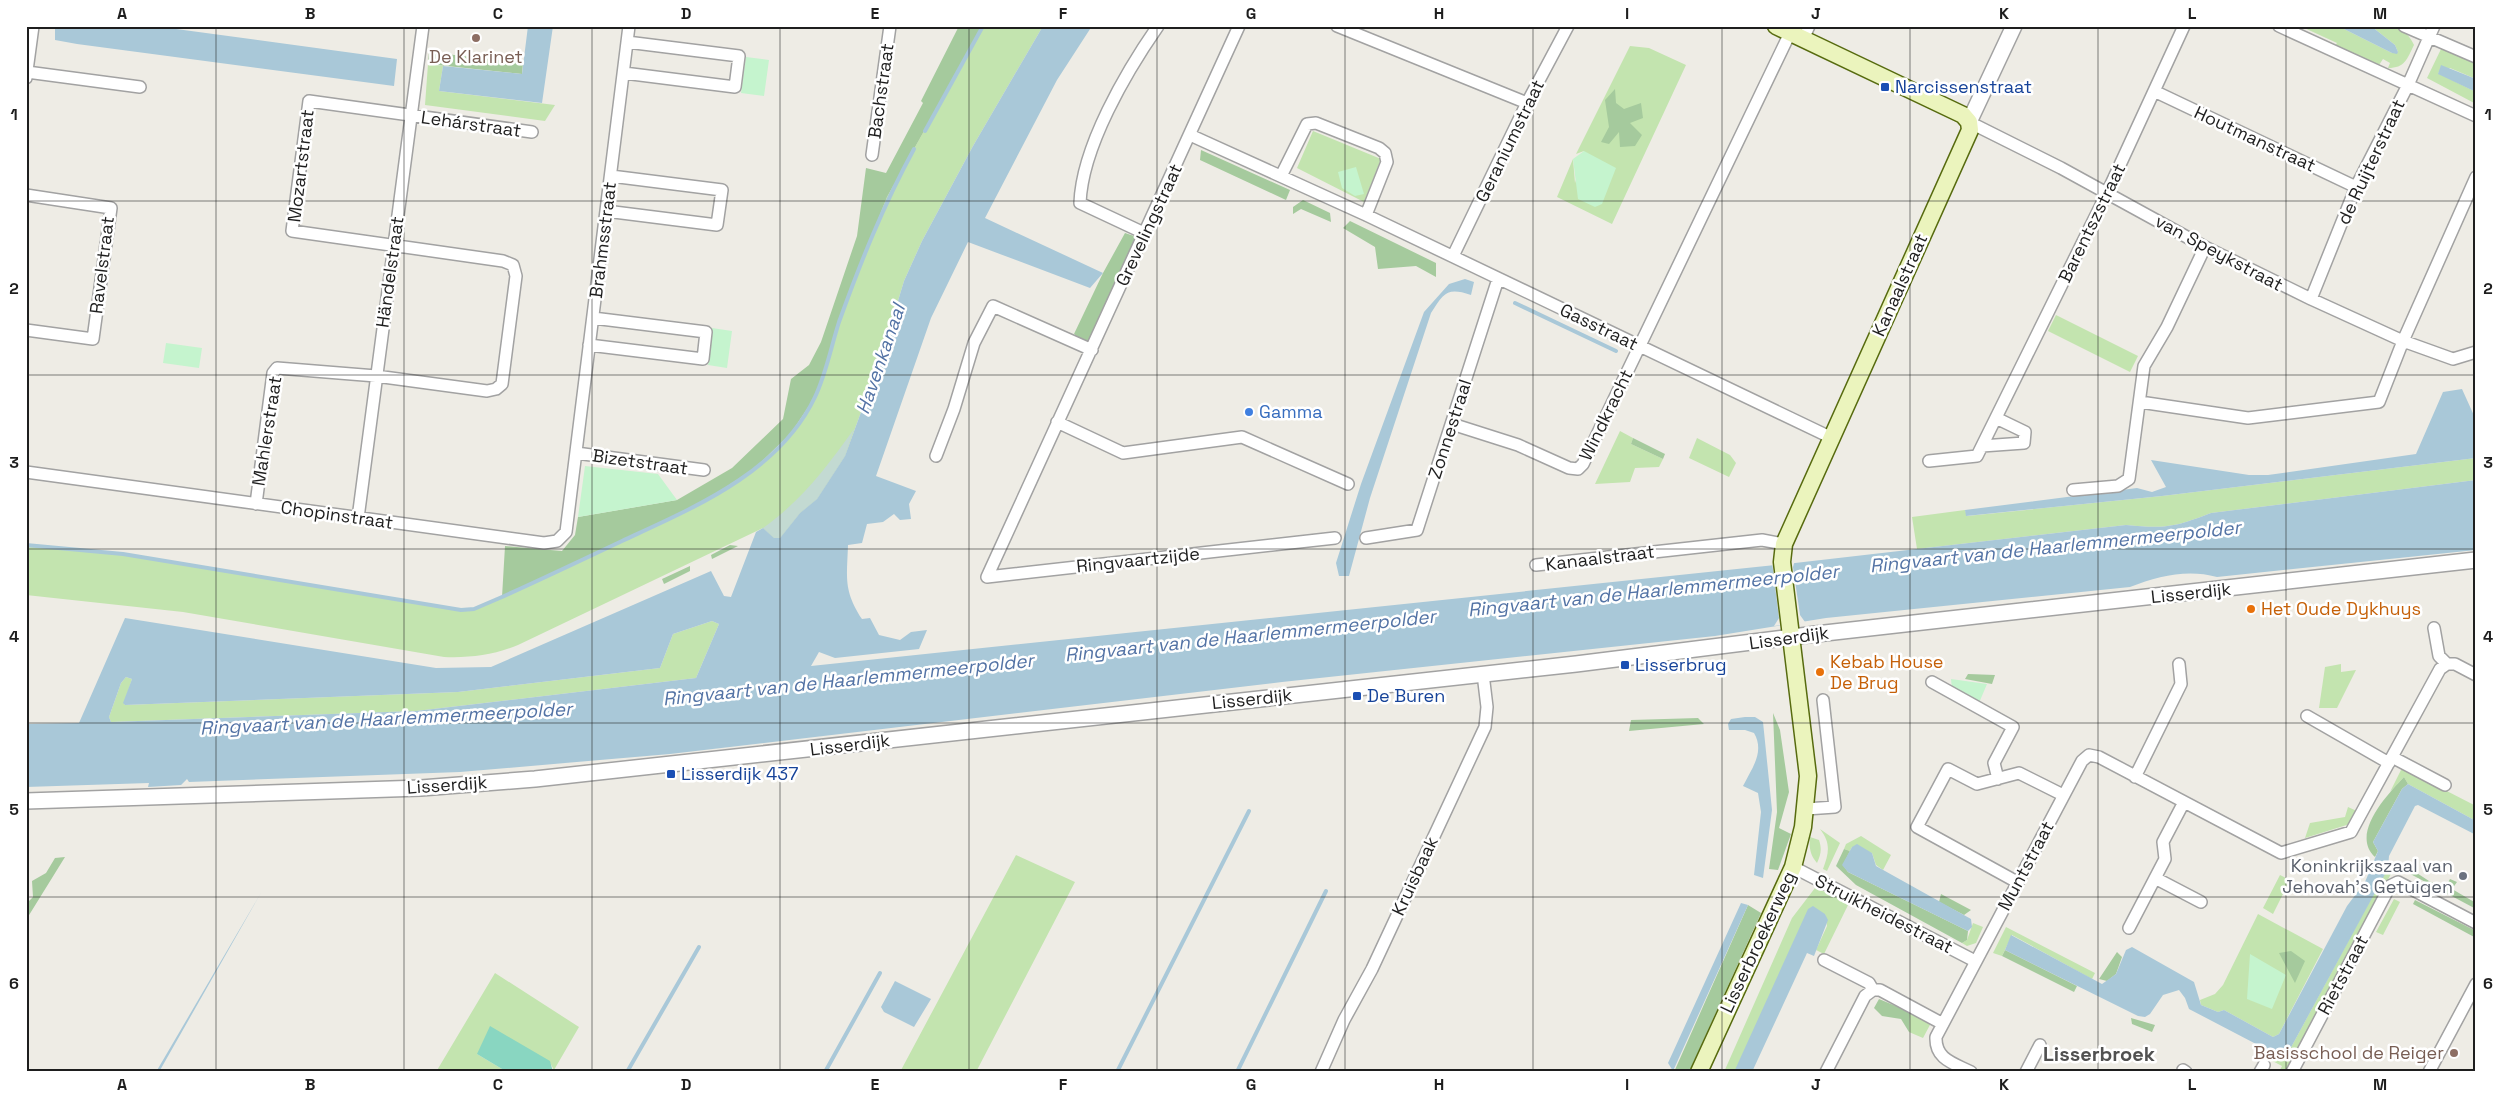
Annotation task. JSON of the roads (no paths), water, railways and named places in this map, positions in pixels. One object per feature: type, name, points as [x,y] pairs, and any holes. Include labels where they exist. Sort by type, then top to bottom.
[{"type":"main road","points":[[1794,31],[1956,112],[1969,122]]},
{"type":"main road","name":"Kanaalstraat","points":[[1782,562],[1784,544],[1968,136],[1970,130],[1969,122]]},
{"type":"main road","name":"Lisserbroekerweg","points":[[1699,1072],[1793,867],[1800,847],[1806,808],[1808,776],[1782,562]]},
{"type":"street","points":[[33,26],[27,75],[140,88]]},
{"type":"street","name":"Händelstraat","points":[[358,518],[423,26]]},
{"type":"street","name":"Brahmsstraat","points":[[576,453],[629,26]]},
{"type":"street","name":"Bachstraat","points":[[872,155],[890,26]]},
{"type":"street","points":[[1144,233],[1080,203],[1080,182],[1090,154],[1129,68],[1158,26]]},
{"type":"street","points":[[1337,26],[1527,103]]},
{"type":"street","name":"Geraniumstraat","points":[[1452,256],[1527,103],[1568,26]]},
{"type":"street","name":"Kanaalstraat","points":[[1969,122],[2014,26]]},
{"type":"street","name":"Barentszstraat","points":[[1982,446],[2107,193],[2184,26]]},
{"type":"street","points":[[2279,26],[2476,116]]},
{"type":"street","points":[[2404,26],[2431,31],[2476,57]]},
{"type":"street","name":"Grevelingstraat","points":[[1006,536],[1190,135],[1237,27]]},
{"type":"street","points":[[1639,347],[1794,31]]},
{"type":"street","name":"de Ruijterstraat","points":[[2311,299],[2356,187],[2408,84],[2431,31]]},
{"type":"street","points":[[624,73],[735,87],[739,56],[627,42]]},
{"type":"street","name":"Houtmanstraat","points":[[2154,91],[2356,187]]},
{"type":"street","name":"Mozartstraat","points":[[394,245],[292,232],[309,101],[411,115]]},
{"type":"street","name":"Lehárstraat","points":[[411,115],[532,132]]},
{"type":"street","name":"van Speykstraat","points":[[1969,122],[2107,193],[2205,247],[2311,299],[2403,341],[2453,359],[2476,352]]},
{"type":"street","points":[[1281,176],[1307,124],[1316,124],[1379,148],[1386,153],[1387,162],[1366,215]]},
{"type":"street","name":"Gasstraat","points":[[1190,135],[1366,215],[1832,438]]},
{"type":"street","points":[[606,211],[717,226],[722,190],[611,176]]},
{"type":"street","points":[[2140,402],[2248,418],[2371,405],[2379,402],[2403,341],[2476,177]]},
{"type":"street","name":"Ravelstraat","points":[[26,195],[111,208],[93,339],[26,330]]},
{"type":"street","points":[[376,376],[487,391],[496,389],[502,384],[516,276],[513,265],[503,261],[394,245]]},
{"type":"street","points":[[2074,490],[2118,486],[2129,479],[2144,366],[2167,327],[2205,247]]},
{"type":"street","name":"Zonnestraal","points":[[1366,538],[1417,530],[1498,279]]},
{"type":"street","points":[[936,456],[954,409],[974,343],[993,306],[1092,350]]},
{"type":"street","points":[[590,345],[703,359],[705,342],[706,332],[593,318]]},
{"type":"street","name":"Windkracht","points":[[1452,424],[1518,445],[1569,468],[1578,469],[1583,464],[1639,347]]},
{"type":"street","name":"Mahlerstraat","points":[[256,504],[273,373],[277,368],[376,376]]},
{"type":"street","points":[[1929,461],[1977,456],[1982,446],[2024,443],[2025,432],[1996,418]]},
{"type":"street","points":[[1057,422],[1123,453],[1242,438],[1348,484]]},
{"type":"street","name":"Bizetstraat","points":[[576,453],[704,470]]},
{"type":"street","name":"Chopinstraat","points":[[26,472],[544,543],[557,541],[566,532],[576,453]]},
{"type":"street","name":"Ringvaartzijde","points":[[1006,536],[987,577],[1335,538]]},
{"type":"street","name":"Kanaalstraat","points":[[1536,566],[1762,540],[1784,544]]},
{"type":"street","name":"Lisserdijk","points":[[26,801],[412,788],[535,779],[1482,674],[1791,631],[2476,560]]},
{"type":"street","points":[[2434,628],[2439,656],[2446,664],[2455,664],[2476,675]]},
{"type":"street","points":[[2135,777],[2182,684],[2179,664]]},
{"type":"street","name":"Muntstraat","points":[[1965,1070],[1941,1056],[1936,1048],[1936,1037],[2063,795],[2082,761],[2089,755],[2099,757],[2281,853],[2351,832],[2440,669],[2446,664]]},
{"type":"street","name":"Kruisbaak","points":[[1321,1072],[1344,1020],[1372,969],[1485,727],[1487,706],[1482,674]]},
{"type":"street","points":[[1932,682],[2013,727],[1994,763],[1998,779]]},
{"type":"street","points":[[1806,808],[1835,807],[1824,700]]},
{"type":"street","points":[[2307,716],[2390,760],[2445,784]]},
{"type":"street","points":[[2017,882],[1916,828],[1948,769],[1977,784],[2019,773],[2063,795]]},
{"type":"street","points":[[2129,928],[2165,859],[2162,842],[2184,802]]},
{"type":"street","name":"Struikheidestraat","points":[[1793,867],[1976,961]]},
{"type":"street","points":[[2155,878],[2201,902]]},
{"type":"street","name":"Rietstraat","points":[[2292,1072],[2390,886],[2398,882],[2476,923]]},
{"type":"street","points":[[1824,960],[1869,983],[1873,990]]},
{"type":"street","points":[[2429,1072],[2476,984]]},
{"type":"street","points":[[1826,1072],[1865,996],[1873,990],[1880,990],[1943,1024]]},
{"type":"street","points":[[2026,1072],[2040,1045]]},
{"type":"water","points":[[55,26],[154,26],[397,59],[394,86],[77,44],[55,40]]},
{"type":"water","points":[[528,26],[553,26],[542,103],[439,91],[443,66],[522,74]]},
{"type":"water","name":"Ringvaart van de Haarlemmermeerpolder","points":[[1043,26],[1092,26],[1057,80],[985,218],[1103,273],[1090,288],[968,242],[931,318],[876,476],[916,491],[909,504],[911,519],[900,520],[894,514],[883,522],[867,524],[862,543],[848,545],[847,575],[849,591],[862,619],[870,618],[879,635],[900,640],[911,632],[927,630],[919,649],[835,658],[819,652],[811,666],[1795,563],[2126,525],[2170,526],[2211,513],[2476,480],[2476,550],[2217,577],[2195,574],[2173,575],[2130,587],[1826,618],[1715,636],[1282,682],[670,754],[460,772],[189,782],[187,779],[181,785],[148,787],[149,783],[26,787],[26,724],[79,723],[125,618],[436,668],[491,667],[711,571],[724,596],[731,597],[756,532],[763,528],[774,538],[780,538],[800,513],[817,499],[845,456],[880,360],[904,281],[922,241],[973,146]],"holes":[[[712,621],[719,624],[696,678],[416,711],[111,722],[109,717],[121,683],[126,677],[132,679],[123,703],[125,705],[458,692],[660,668],[673,634]]]},
{"type":"water","points":[[2338,26],[2371,26],[2395,45],[2398,52],[2397,54],[2392,53]]},
{"type":"water","points":[[2441,65],[2476,79],[2476,92],[2438,74]]},
{"type":"water","points":[[1465,279],[1474,282],[1471,295],[1451,292],[1443,296],[1431,313],[1370,498],[1349,576],[1339,576],[1336,563],[1361,484],[1424,312],[1449,284]]},
{"type":"water","points":[[2462,389],[2476,420],[2476,458],[2162,496],[1966,516],[1965,510],[2137,488],[2152,492],[2166,487],[2151,460],[2249,475],[2268,475],[2416,454],[2443,392]]},
{"type":"water","points":[[1755,717],[1763,722],[1772,810],[1763,878],[1754,875],[1761,812],[1758,793],[1743,786],[1756,760],[1758,753],[1757,740],[1754,733],[1745,730],[1729,730],[1728,724],[1731,719]]},
{"type":"water","points":[[2408,784],[2476,821],[2476,835],[2418,805],[2415,806],[2389,856],[2388,868],[2384,876],[2288,1053],[2279,1056],[2189,1009],[2185,998],[2179,990],[2163,995],[2150,1014],[2145,1017],[2138,1016],[2005,950],[2011,935],[2102,984],[2116,974],[2126,950],[2132,947],[2194,982],[2201,1005],[2218,1012],[2224,1010],[2273,1037],[2279,1034],[2347,906],[2365,882],[2378,851],[2373,842],[2402,789]]},
{"type":"water","points":[[1857,844],[1872,853],[1876,866],[1971,919],[1972,927],[1968,931],[1848,872],[1842,865],[1852,847]]},
{"type":"water","points":[[262,891],[159,1072],[156,1072]]},
{"type":"water","points":[[1741,903],[1748,905],[1673,1071],[1668,1063]]},
{"type":"water","points":[[1813,906],[1825,914],[1828,920],[1814,956],[1807,953],[1752,1072],[1734,1072],[1808,909]]},
{"type":"water","points":[[895,981],[931,999],[914,1027],[884,1012],[881,1007]]},
{"type":"waterway","points":[[925,131],[983,26]]},
{"type":"waterway","points":[[26,545],[123,554],[461,610],[474,609],[502,597],[705,501],[732,485],[780,447],[799,424],[815,397],[839,322],[864,255],[882,213],[914,149]]},
{"type":"waterway","points":[[1515,303],[1616,351]]},
{"type":"waterway","points":[[1117,1072],[1249,811]]},
{"type":"waterway","points":[[1237,1072],[1326,891]]},
{"type":"waterway","points":[[627,1072],[699,947]]},
{"type":"waterway","points":[[825,1072],[880,973]]},
{"type":"place","name":"De Klarinet","points":[[476,38]]},
{"type":"place","name":"Narcissenstraat","points":[[1885,87]]},
{"type":"place","name":"Gamma","points":[[1249,412]]},
{"type":"place","name":"Het Oude Dykhuys","points":[[2251,609]]},
{"type":"place","name":"Lisserbrug","points":[[1625,665]]},
{"type":"place","name":"Kebab House De Brug","points":[[1820,672]]},
{"type":"place","name":"De Buren","points":[[1357,696]]},
{"type":"place","name":"Lisserdijk 437","points":[[671,774]]},
{"type":"place","name":"Koninkrijkszaal van Jehovah's Getuigen","points":[[2463,876]]},
{"type":"place","name":"Basisschool de Reiger","points":[[2454,1053]]},
{"type":"district","name":"Lisserbroek","points":[[2099,1054]]},
{"type":"water label","name":"Havenkanaal","points":[[880,359]]}]
